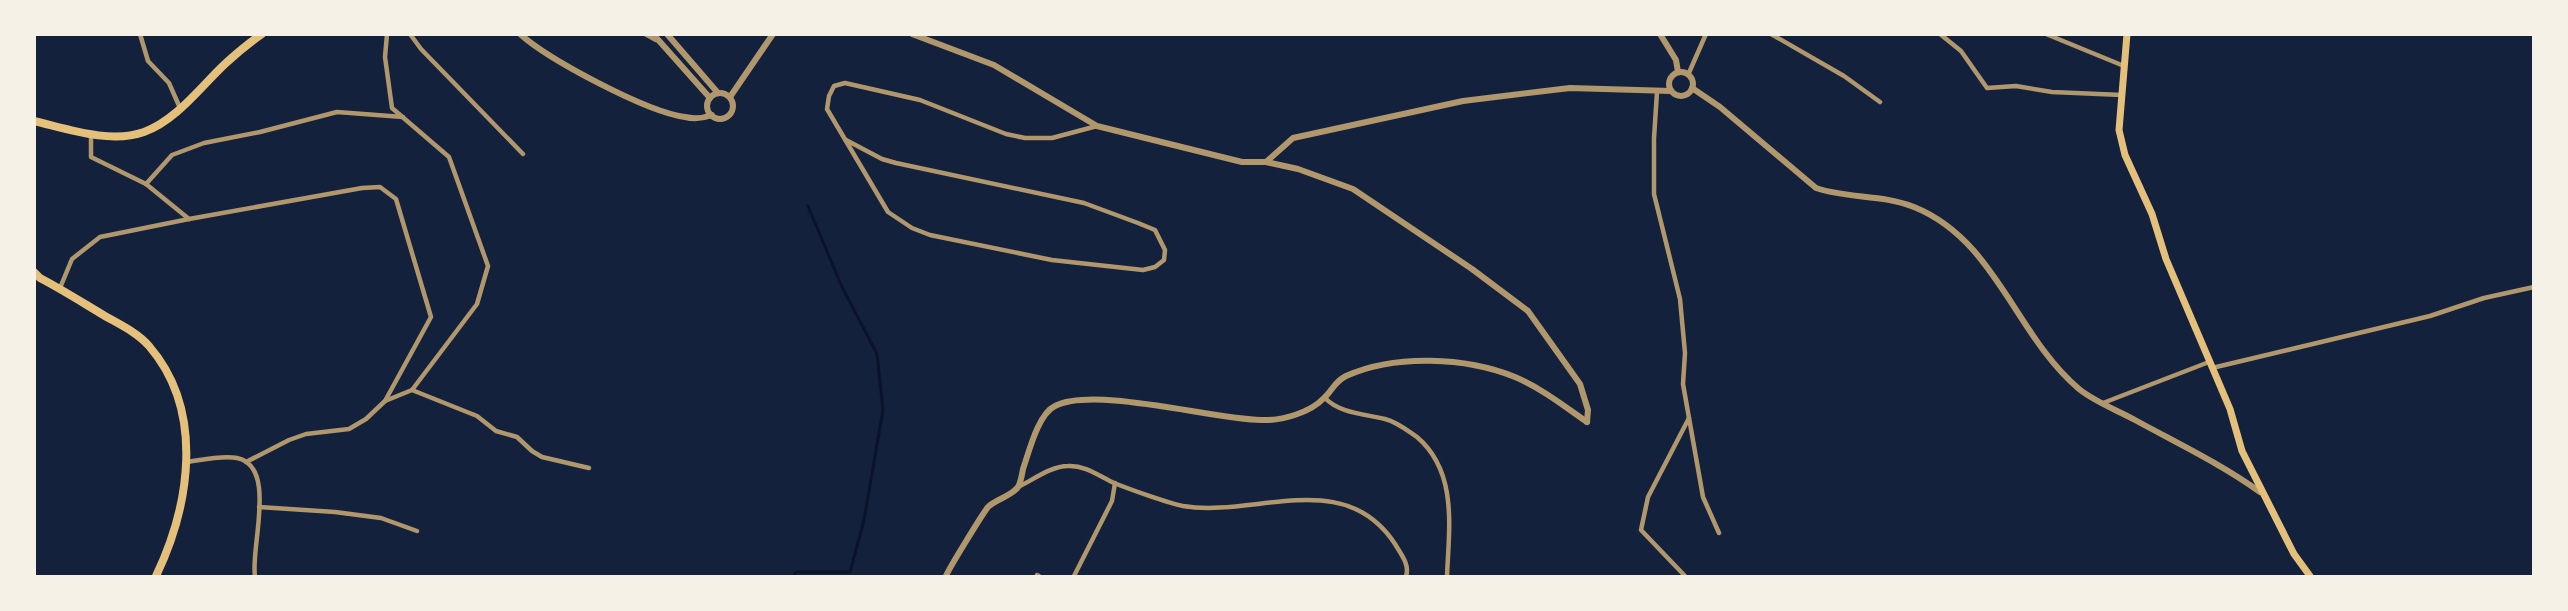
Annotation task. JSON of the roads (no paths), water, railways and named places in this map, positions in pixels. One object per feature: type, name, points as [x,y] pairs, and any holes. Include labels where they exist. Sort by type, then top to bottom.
[{"type":"main road","points":[[34,121],[91,134],[120,136],[144,132],[180,108],[227,62],[262,34]]},
{"type":"main road","points":[[2127,34],[2118,130],[2125,155],[2152,214],[2166,260],[2230,409],[2242,452],[2260,492],[2294,554],[2310,576]]},
{"type":"main road","points":[[34,272],[40,278],[128,328],[148,344],[163,364],[175,386],[187,442],[184,498],[167,554],[156,576]]},
{"type":"street","points":[[140,34],[148,61],[169,83],[180,108]]},
{"type":"street","points":[[385,401],[412,390],[477,304],[488,266],[449,156],[392,108],[385,57],[387,34]]},
{"type":"street","points":[[410,34],[421,49],[523,154]]},
{"type":"street","points":[[520,34],[542,52],[658,110],[685,117],[712,115],[720,118],[728,116],[733,109],[730,97],[718,93],[710,98],[708,108],[712,115]]},
{"type":"street","points":[[645,34],[658,41]]},
{"type":"street","points":[[653,34],[710,98]]},
{"type":"street","points":[[667,34],[718,93]]},
{"type":"street","points":[[730,97],[773,34]]},
{"type":"street","points":[[912,34],[994,65],[1097,126],[1242,162],[1266,162],[1298,170],[1353,189],[1472,269],[1528,311],[1580,384],[1588,410],[1587,422],[1545,392],[1514,376],[1480,367],[1414,359],[1346,376],[1332,386],[1325,398],[1310,408],[1290,416],[1264,420],[1085,399],[1052,407],[1042,420],[1031,445],[1018,487]]},
{"type":"street","points":[[1660,34],[1676,60],[1678,72]]},
{"type":"street","points":[[1688,75],[1706,34]]},
{"type":"street","points":[[1771,34],[1844,76],[1880,102]]},
{"type":"street","points":[[1941,34],[1961,51],[1988,88],[2016,86],[2052,92],[2122,95]]},
{"type":"street","points":[[2046,34],[2124,66]]},
{"type":"street","points":[[1266,162],[1293,138],[1463,101],[1530,91],[1570,88],[1671,91],[1684,95],[1692,88],[1692,81],[1688,75],[1678,72]]},
{"type":"street","points":[[1671,91],[1669,85],[1671,78],[1678,72]]},
{"type":"street","points":[[846,140],[882,159],[896,163],[1084,203],[1138,223],[1155,230],[1165,250],[1164,260],[1155,267],[1143,270],[1052,260],[921,231],[888,213],[827,109],[829,96],[834,86],[845,83],[920,100],[1006,135],[1052,138],[1097,126]]},
{"type":"street","points":[[1692,88],[1720,107],[1816,189],[1832,194],[1888,198],[1914,207],[1940,220],[1963,237],[1992,272],[2054,366],[2081,391],[2230,471],[2260,492]]},
{"type":"street","points":[[1657,92],[1654,194],[1680,299],[1685,353],[1683,384],[1703,497],[1719,533]]},
{"type":"street","points":[[146,184],[172,155],[204,143],[260,132],[337,112],[403,117]]},
{"type":"street","points":[[91,134],[91,157],[146,184],[189,219]]},
{"type":"street","points":[[60,288],[72,259],[100,237],[362,188],[380,187],[396,199],[431,317],[385,401],[349,429],[306,434],[246,462]]},
{"type":"street","points":[[2103,403],[2210,365],[2430,316],[2484,298],[2534,286]]},
{"type":"street","points":[[412,390],[477,416],[496,431],[516,437],[542,457],[589,468]]},
{"type":"street","points":[[1325,398],[1333,407],[1390,420],[1424,443],[1438,462],[1444,476],[1449,503],[1447,576]]},
{"type":"street","points":[[1685,576],[1641,530],[1648,497],[1689,418]]},
{"type":"street","points":[[187,462],[238,458],[251,465],[258,478],[259,507],[255,576]]},
{"type":"street","points":[[946,576],[989,507],[1018,487],[1052,470],[1067,466],[1084,468],[1115,483],[1183,506],[1235,506],[1285,500],[1322,500],[1351,506],[1375,521],[1390,537],[1404,558],[1408,570],[1406,576]]},
{"type":"street","points":[[1074,576],[1112,501],[1115,483]]},
{"type":"street","points":[[259,507],[335,512],[381,518],[417,531]]},
{"type":"waterway","points":[[794,576],[796,572],[850,572],[864,520],[883,410],[877,354],[842,287],[808,206]]}]
